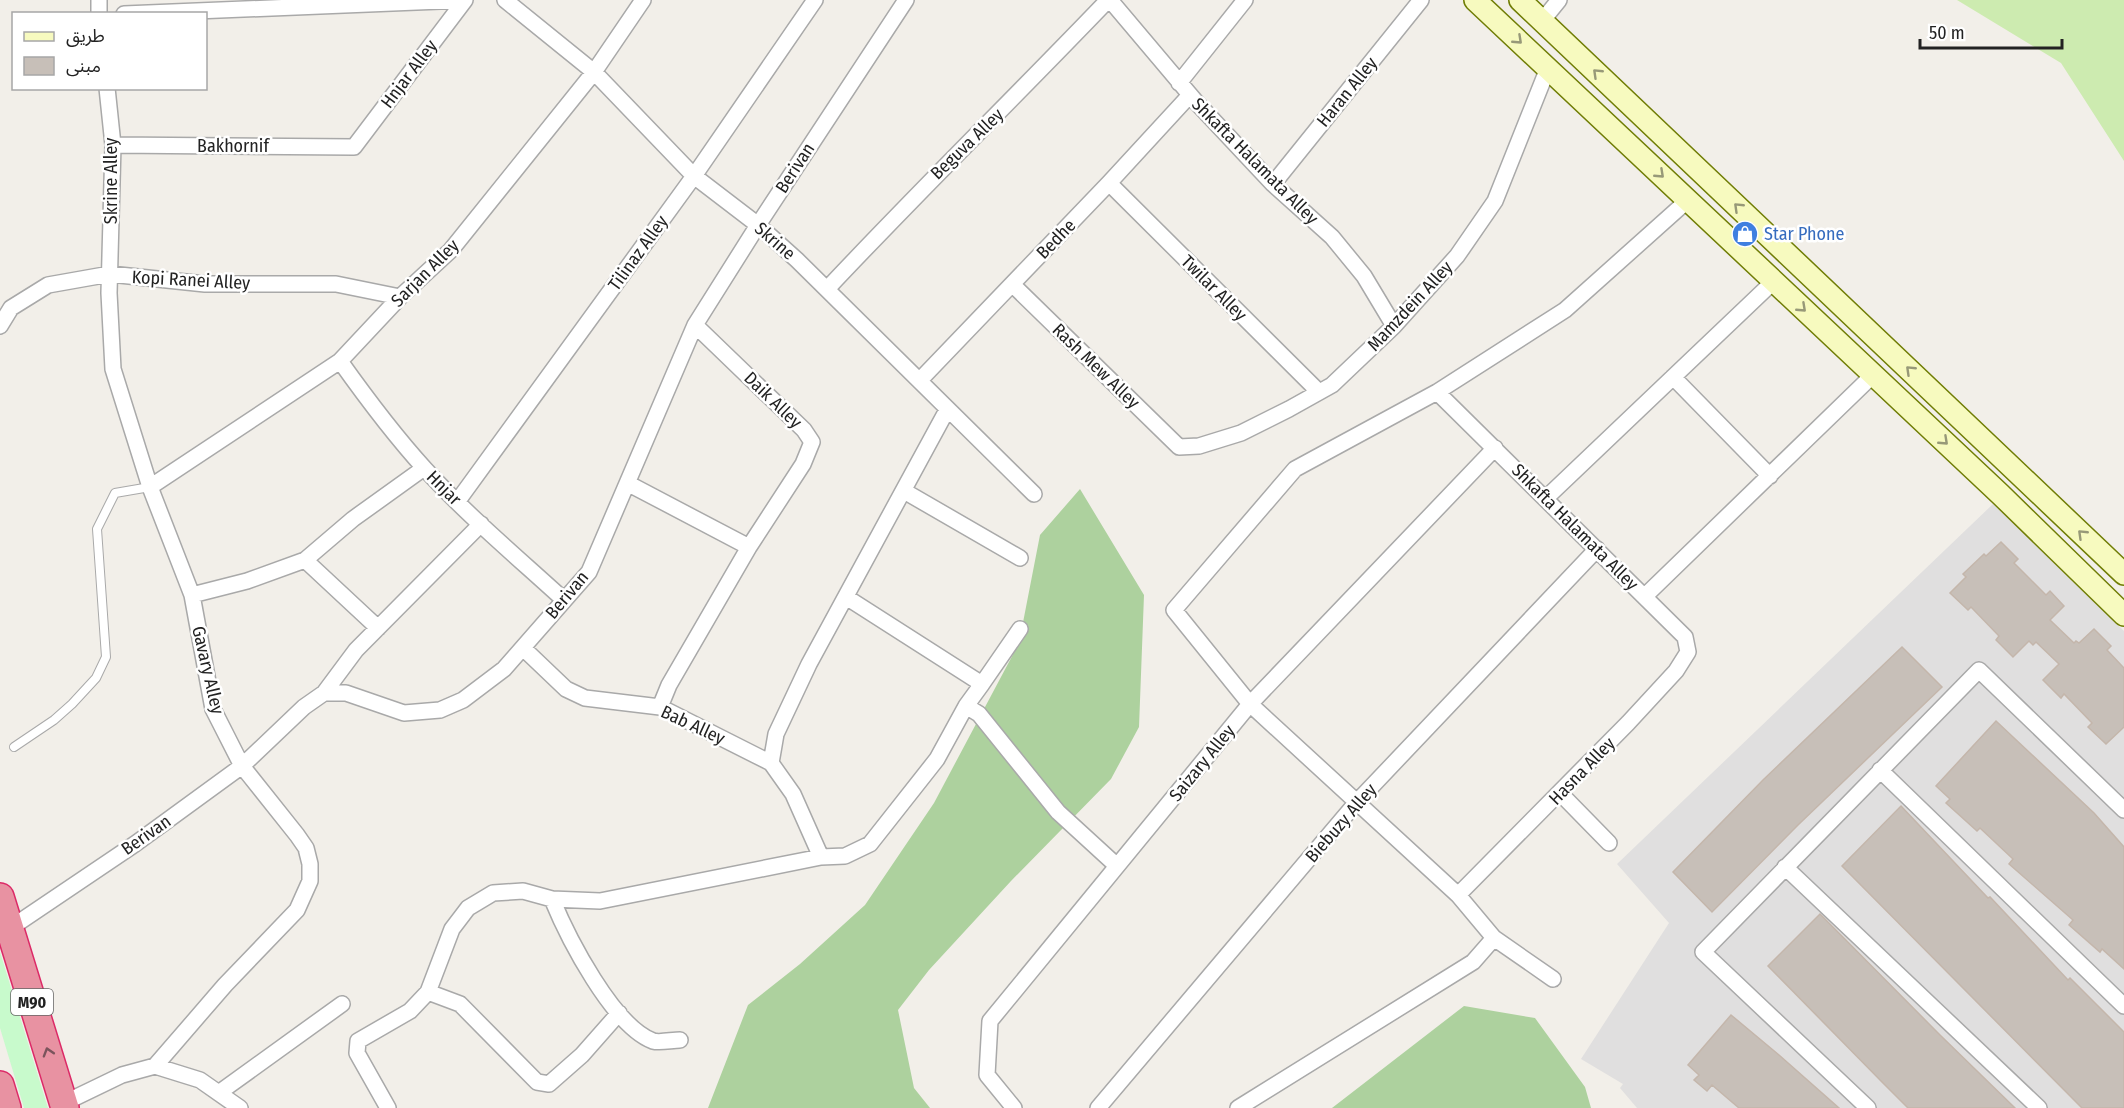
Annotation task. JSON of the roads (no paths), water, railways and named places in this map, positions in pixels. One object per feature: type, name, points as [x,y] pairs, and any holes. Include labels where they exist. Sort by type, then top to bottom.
[{"type":"highway","name":"M90","points":[[0,897],[64,1106]]},
{"type":"highway","points":[[0,1085],[7,1108]]},
{"type":"street","points":[[173,12],[465,0]]},
{"type":"street","name":"Hnjar Alley","points":[[354,147],[465,0]]},
{"type":"street","name":"Skrine","points":[[505,0],[594,72],[694,176],[758,225],[827,289],[920,380],[946,410],[1034,494]]},
{"type":"street","name":"Sarjan Alley","points":[[150,488],[340,361],[400,297],[451,250],[594,72],[643,0]]},
{"type":"street","name":"Tilinaz Alley","points":[[457,502],[694,176],[815,0]]},
{"type":"street","name":"Berivan","points":[[9,928],[135,844],[243,766],[304,707],[324,693],[346,693],[404,713],[440,710],[463,700],[504,669],[588,572],[629,484],[695,326],[758,225],[906,0]]},
{"type":"street","name":"Shkafta Halamata Alley","points":[[1109,0],[1179,83],[1273,184],[1332,237],[1364,276],[1394,326]]},
{"type":"street","name":"Beguva Alley","points":[[827,289],[922,188],[995,118],[1109,0]]},
{"type":"street","points":[[1179,83],[1245,0]]},
{"type":"street","name":"Haran Alley","points":[[1273,184],[1420,0]]},
{"type":"street","points":[[1475,0],[2124,615]]},
{"type":"street","points":[[1520,0],[2124,574]]},
{"type":"street","points":[[1542,21],[1559,0]]},
{"type":"street","name":"Mamzdein Alley","points":[[1179,447],[1199,446],[1241,433],[1332,385],[1394,326],[1457,256],[1494,201],[1548,68]]},
{"type":"street","name":"Skrine Alley","points":[[107,90],[113,145],[110,274]]},
{"type":"street","name":"Bedhe","points":[[920,380],[1190,95]]},
{"type":"street","name":"Bakhornif","points":[[113,145],[354,147]]},
{"type":"street","name":"Twilar Alley","points":[[1109,183],[1319,392]]},
{"type":"street","points":[[1553,979],[1494,938],[1458,895],[1250,704],[1174,610],[1295,469],[1437,392],[1565,310],[1688,200]]},
{"type":"street","name":"Kopi Ranei Alley","points":[[0,326],[11,308],[48,285],[110,274],[205,284],[336,284],[400,297]]},
{"type":"street","name":"Gavary Alley","points":[[110,274],[113,369],[150,488],[192,594],[213,709],[243,766],[306,848],[310,864],[310,881],[306,896],[297,910],[225,985],[155,1066]]},
{"type":"street","points":[[1546,498],[1774,281]]},
{"type":"street","name":"Rash Mew Alley","points":[[1012,284],[1179,447]]},
{"type":"street","name":"Daik Alley","points":[[660,707],[669,685],[749,547],[803,464],[812,442],[804,430],[695,326]]},
{"type":"street","name":"Hnjar","points":[[340,361],[383,421],[424,468],[457,502],[564,600]]},
{"type":"street","points":[[1645,596],[1873,375]]},
{"type":"street","points":[[1673,377],[1770,476]]},
{"type":"street","name":"Shkafta Halamata Alley","points":[[1437,392],[1685,637]]},
{"type":"street","points":[[771,763],[776,734],[809,664],[946,410]]},
{"type":"street","name":"Saizary Alley","points":[[1014,1108],[987,1075],[990,1021],[1250,704],[1495,448]]},
{"type":"street","points":[[192,594],[247,581],[305,560],[353,519],[424,468]]},
{"type":"street","points":[[629,484],[749,547]]},
{"type":"street","points":[[904,491],[1020,558]]},
{"type":"street","points":[[324,693],[356,650],[481,524]]},
{"type":"street","name":"Biebuzy Alley","points":[[1098,1108],[1356,803],[1597,549]]},
{"type":"street","points":[[305,560],[378,628]]},
{"type":"street","points":[[846,597],[982,684]]},
{"type":"street","points":[[388,1108],[357,1053],[358,1041],[410,1011],[428,992],[452,929],[468,908],[493,893],[523,891],[552,899],[600,901],[821,857],[845,856],[870,844],[937,759],[966,706],[1020,629]]},
{"type":"street","name":"Hasna Alley","points":[[1458,895],[1560,793],[1676,670],[1688,652],[1685,637]]},
{"type":"street","name":"Bab Alley","points":[[523,648],[566,689],[585,698],[660,707],[771,763],[794,794],[821,857]]},
{"type":"street","points":[[1868,1108],[1703,952],[1979,670],[2124,810]]},
{"type":"street","points":[[966,706],[979,714],[1058,812],[1117,866]]},
{"type":"street","points":[[1880,770],[2124,1006]]},
{"type":"street","points":[[1560,793],[1609,843]]},
{"type":"street","points":[[1785,867],[2039,1108]]},
{"type":"street","points":[[552,899],[569,939],[619,1013],[634,1030],[655,1042],[680,1040]]},
{"type":"street","points":[[1238,1108],[1473,962],[1494,938]]},
{"type":"street","points":[[428,992],[460,1004],[537,1082],[549,1084],[582,1055],[619,1013]]},
{"type":"street","points":[[220,1092],[342,1004]]},
{"type":"street","points":[[64,1106],[122,1075],[155,1066],[200,1080],[240,1108]]},
{"type":"lane","points":[[14,747],[54,720],[96,678],[106,657],[97,529],[115,493],[150,488]]},
{"type":"place","name":"Star Phone","points":[[1745,234]]}]
